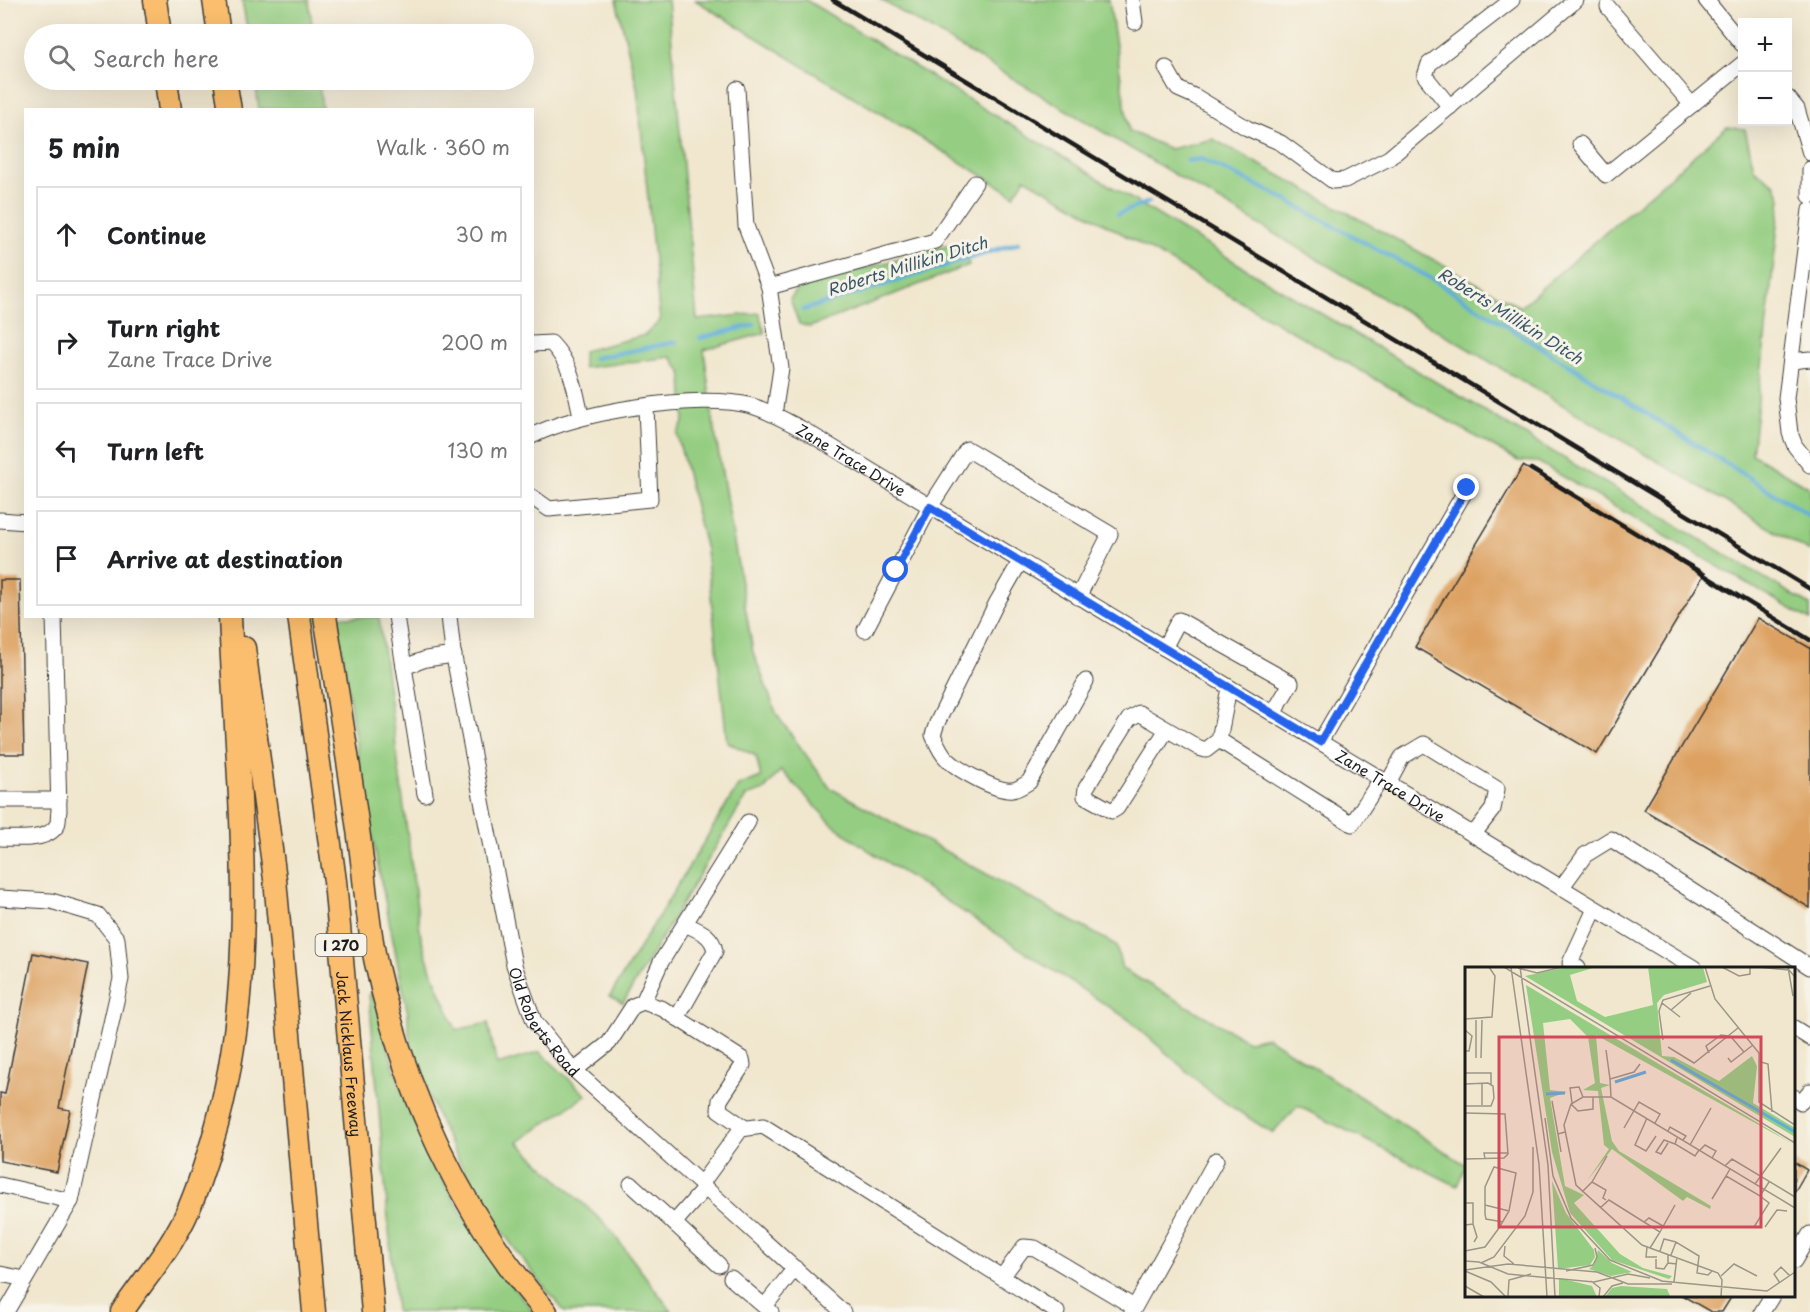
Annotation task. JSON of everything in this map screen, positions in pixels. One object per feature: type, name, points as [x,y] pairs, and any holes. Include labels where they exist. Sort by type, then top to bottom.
[{"type":"highway","points":[[155,0],[159,24]]},
{"type":"highway","points":[[214,0],[218,24]]},
{"type":"highway","points":[[167,90],[170,108]]},
{"type":"highway","points":[[227,90],[230,108]]},
{"type":"highway","points":[[122,1312],[176,1234],[199,1182],[220,1119],[232,1068],[242,957],[231,618]]},
{"type":"highway","points":[[240,618],[275,879],[314,1312]]},
{"type":"highway","name":"Jack Nicklaus Freeway","points":[[299,618],[335,881],[373,1312]]},
{"type":"highway","points":[[325,618],[376,963],[396,1036],[415,1094],[443,1159],[474,1214],[546,1312]]},
{"type":"street","points":[[1132,0],[1135,22]]},
{"type":"street","points":[[1450,107],[1425,75],[1428,64],[1512,0]]},
{"type":"street","points":[[1166,68],[1178,89],[1196,97],[1247,128],[1281,143],[1333,181],[1345,180],[1389,158],[1576,0]]},
{"type":"street","points":[[1706,0],[1738,38]]},
{"type":"street","points":[[1608,7],[1692,105]]},
{"type":"street","points":[[1580,144],[1606,175],[1738,68]]},
{"type":"street","points":[[737,89],[746,226],[769,287],[781,368],[774,415]]},
{"type":"street","points":[[1792,103],[1810,153]]},
{"type":"street","points":[[1810,168],[1810,196]]},
{"type":"street","points":[[769,287],[935,241],[975,183]]},
{"type":"street","points":[[1810,210],[1786,398],[1786,418],[1795,446],[1810,465]]},
{"type":"street","points":[[534,344],[546,341],[566,359],[573,376],[581,416]]},
{"type":"street","points":[[1791,362],[1810,359]]},
{"type":"street","name":"Zane Trace Drive","points":[[534,435],[581,416],[713,401],[753,406],[774,415],[1690,967]]},
{"type":"street","points":[[534,498],[549,509],[650,499],[646,408]]},
{"type":"street","points":[[865,630],[930,507],[967,449],[1110,534],[1078,597]]},
{"type":"street","points":[[1320,742],[1467,488]]},
{"type":"street","points":[[0,520],[24,522]]},
{"type":"street","points":[[1020,562],[996,604],[937,723],[933,735],[939,749],[950,761],[969,774],[1000,790],[1014,790],[1029,782],[1086,681]]},
{"type":"street","points":[[0,838],[31,837],[48,833],[57,825],[59,800],[54,618]]},
{"type":"street","points":[[396,618],[425,794]]},
{"type":"street","name":"Old Roberts Road","points":[[449,618],[454,655],[514,964],[534,1020],[575,1070],[843,1312]]},
{"type":"street","points":[[1164,648],[1179,620],[1291,683],[1272,714]]},
{"type":"street","points":[[404,667],[426,659],[454,655]]},
{"type":"street","points":[[1166,730],[1117,807],[1112,811],[1085,796],[1086,788],[1129,719],[1139,713],[1166,730],[1206,750],[1219,740],[1229,688]]},
{"type":"street","points":[[1219,740],[1352,824],[1402,757],[1424,744],[1497,789],[1493,809],[1473,835]]},
{"type":"street","points":[[0,800],[59,800]]},
{"type":"street","points":[[575,1070],[609,1042],[633,1006],[643,1002],[661,962],[748,822]]},
{"type":"street","points":[[1561,888],[1585,855],[1611,839],[1804,965]]},
{"type":"street","points":[[0,898],[51,901],[98,915],[117,939],[121,979],[70,1201],[6,1312]]},
{"type":"street","points":[[1571,967],[1595,909]]},
{"type":"street","points":[[677,1018],[715,951],[708,935],[685,924]]},
{"type":"street","points":[[643,1002],[677,1018],[742,1059],[742,1065],[720,1100],[719,1110],[745,1128]]},
{"type":"street","points":[[1795,1029],[1810,1038]]},
{"type":"street","points":[[674,1223],[703,1186],[741,1129],[763,1126],[1057,1312]]},
{"type":"street","points":[[1002,1277],[1024,1247],[1035,1248],[1133,1310],[1216,1160]]},
{"type":"street","points":[[631,1184],[719,1265]]},
{"type":"street","points":[[0,1185],[70,1201]]},
{"type":"street","points":[[1795,1259],[1810,1234]]},
{"type":"street","points":[[731,1278],[768,1309],[795,1269]]},
{"type":"street","points":[[0,1274],[25,1279]]},
{"type":"street","points":[[1762,1312],[1771,1297]]},
{"type":"green space","points":[[242,0],[309,0],[312,24],[246,24]]},
{"type":"green space","points":[[616,0],[668,0],[697,320],[759,313],[765,333],[704,350],[713,421],[753,652],[777,715],[830,788],[1116,945],[1122,969],[1248,1041],[1267,1037],[1465,1164],[1457,1186],[1298,1106],[1272,1133],[1215,1096],[1128,1019],[868,850],[832,824],[781,770],[764,790],[746,796],[623,1003],[610,996],[738,786],[761,777],[756,756],[727,742],[706,550],[677,434],[684,421],[682,373],[671,357],[583,368],[583,351],[645,335],[660,321],[637,87]]},
{"type":"green space","points":[[695,0],[806,0],[1258,276],[1810,605],[1810,620],[1538,462],[1518,461],[1025,178],[1014,195]]},
{"type":"green space","points":[[881,0],[1109,0],[1129,131],[1170,149],[1213,139],[1520,307],[1727,127],[1745,129],[1754,169],[1775,184],[1781,198],[1752,454],[1810,488],[1810,552]]},
{"type":"green space","points":[[256,90],[320,90],[322,108],[259,108]]},
{"type":"green space","points":[[961,242],[969,265],[810,327],[799,324],[790,299],[800,286]]},
{"type":"green space","points":[[337,618],[379,618],[421,938],[431,970],[456,1030],[488,1023],[497,1065],[540,1052],[586,1095],[518,1142],[609,1228],[672,1312],[565,1312],[522,1258],[483,1202],[450,1143],[414,1055],[408,1014],[364,797]]},
{"type":"green space","points":[[375,993],[397,1077],[423,1141],[472,1230],[534,1312],[396,1312],[369,994]]},
{"type":"building","points":[[1523,466],[1705,573],[1597,754],[1415,647]]},
{"type":"building","points":[[0,580],[20,580],[24,754],[0,754]]},
{"type":"building","points":[[1758,618],[1810,648],[1810,908],[1644,810]]},
{"type":"building","points":[[33,953],[88,964],[59,1108],[70,1110],[57,1172],[0,1161],[0,1093],[5,1094]]},
{"type":"building","points":[[1795,1163],[1807,1170],[1795,1191]]},
{"type":"building","points":[[1685,1297],[1731,1297],[1722,1312],[1711,1312]]},
{"type":"waterway","name":"Roberts Millikin Ditch","points":[[1187,161],[1201,159],[1271,192],[1432,279],[1810,516]]},
{"type":"waterway","name":"Roberts Millikin Ditch","points":[[1118,214],[1149,202]]},
{"type":"waterway","name":"Roberts Millikin Ditch","points":[[803,310],[1018,243]]},
{"type":"waterway","name":"Roberts Millikin Ditch","points":[[700,338],[754,325]]},
{"type":"waterway","name":"Roberts Millikin Ditch","points":[[594,358],[676,342]]},
{"type":"railway","points":[[833,0],[1810,589]]},
{"type":"railway","points":[[1531,469],[1810,640]]},
{"type":"route","points":[[896,570],[930,507],[1320,742],[1467,488]]}]
